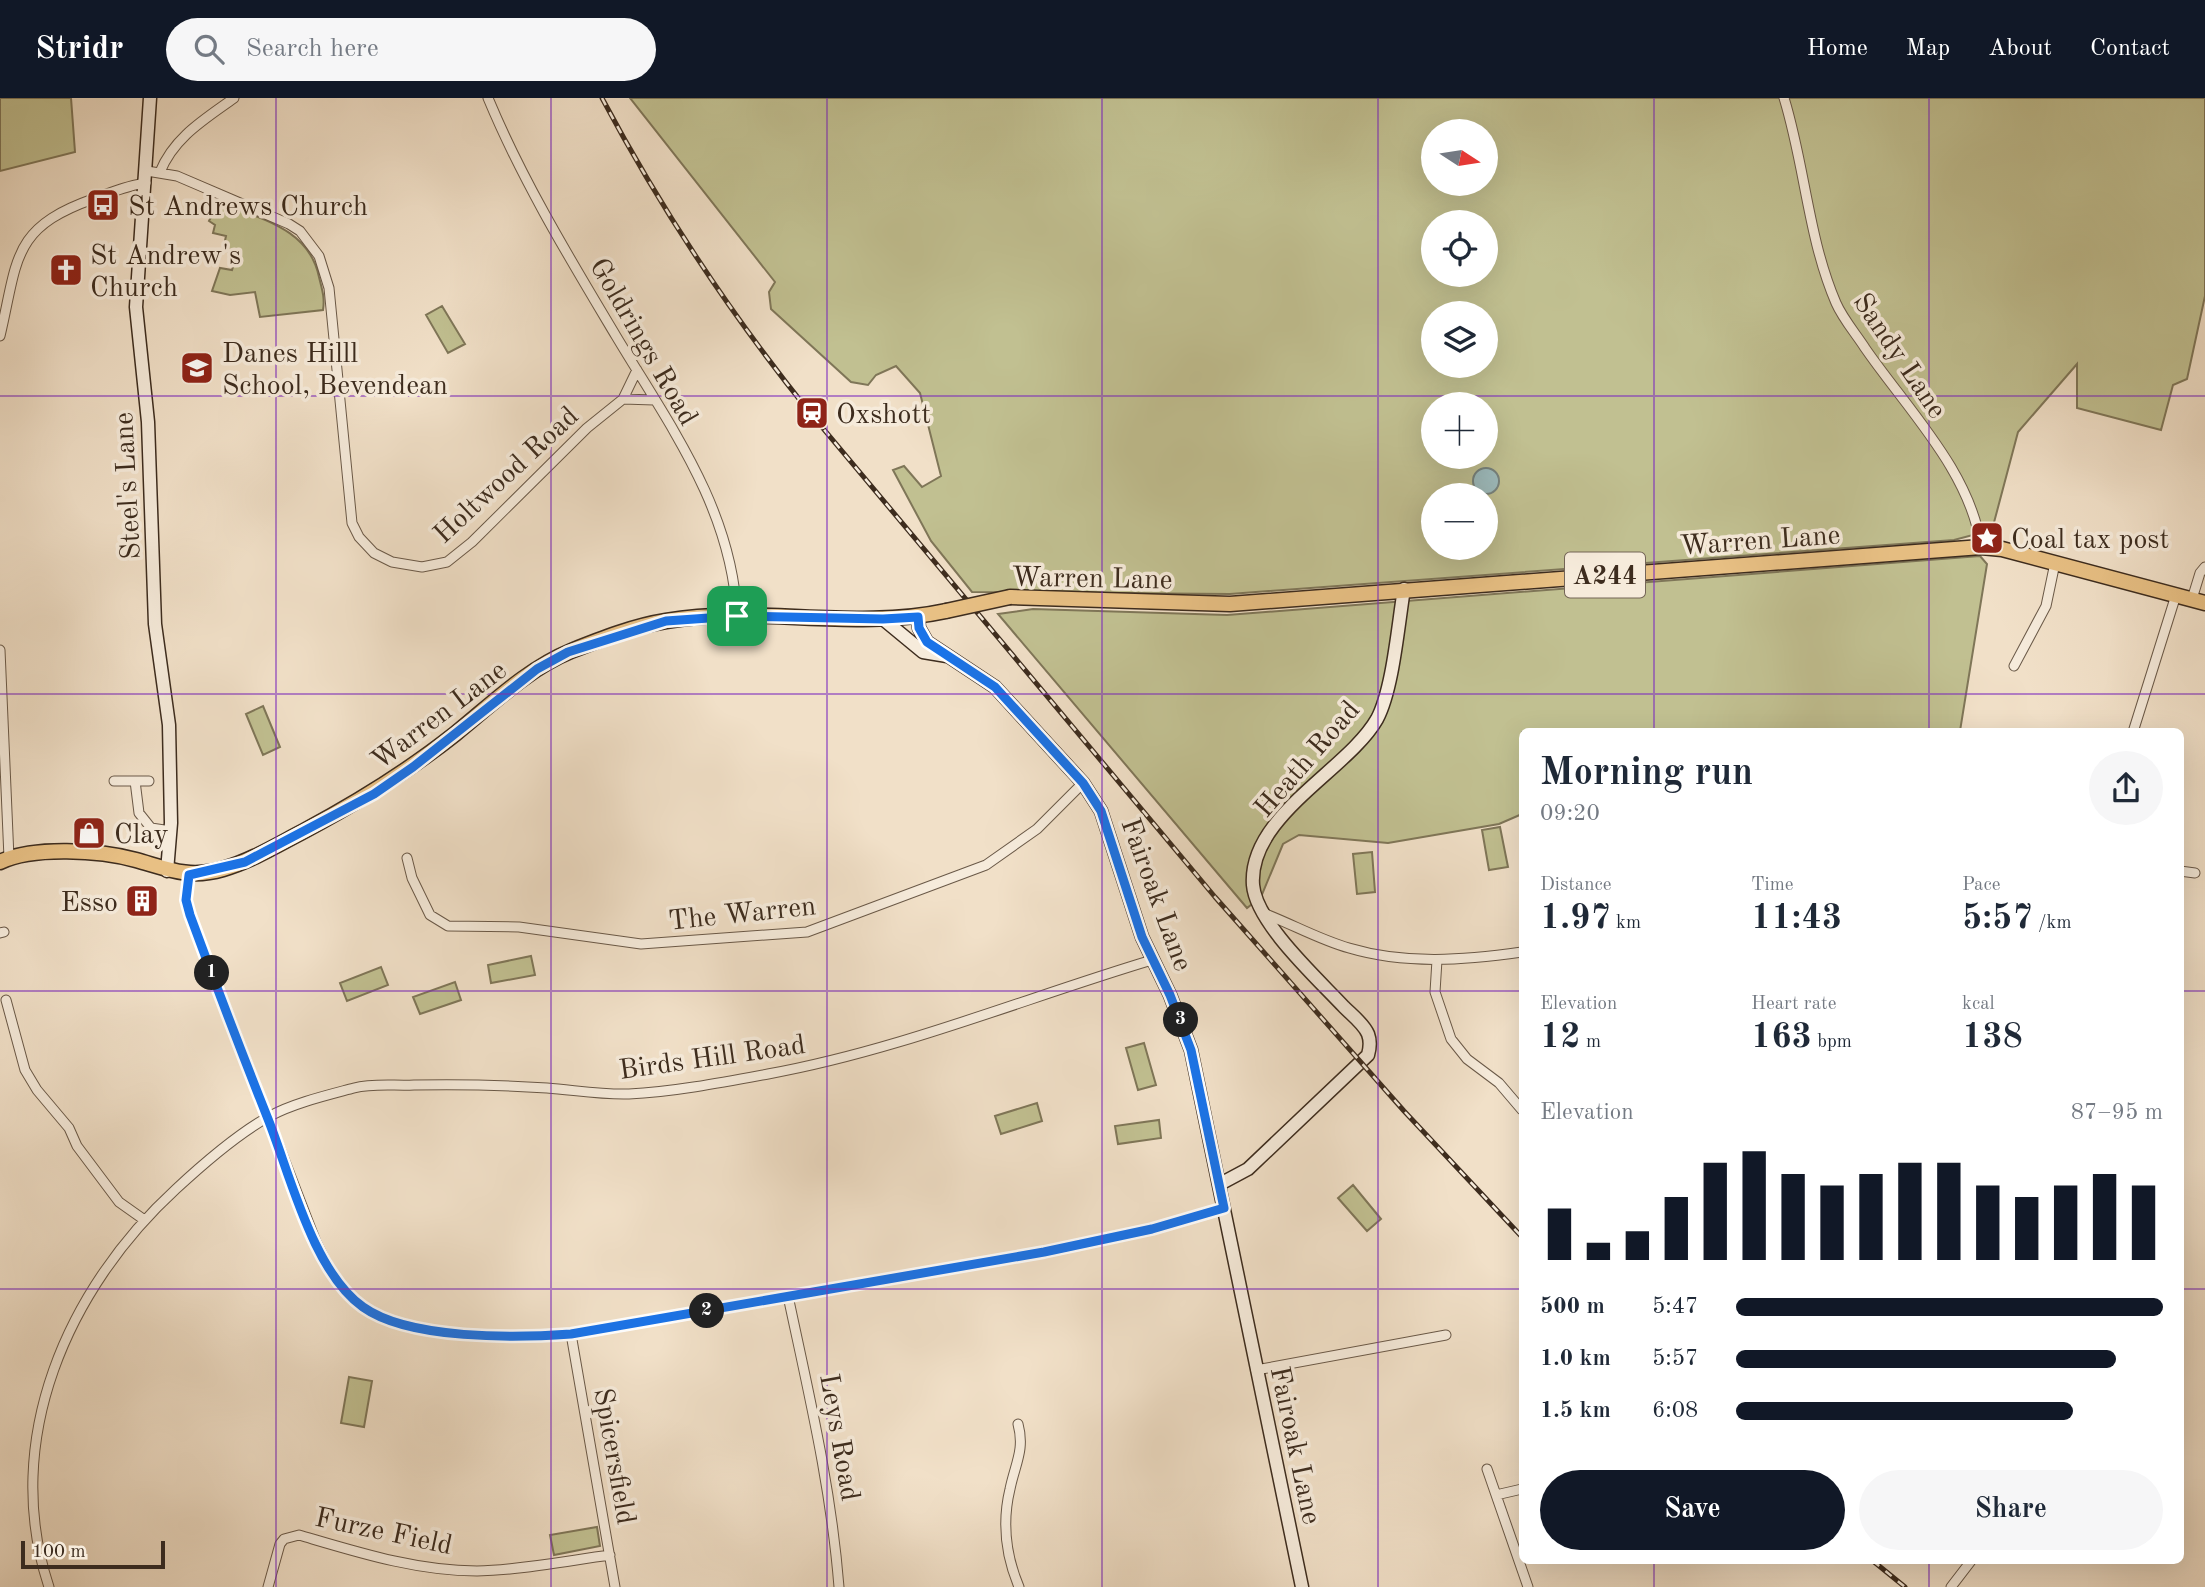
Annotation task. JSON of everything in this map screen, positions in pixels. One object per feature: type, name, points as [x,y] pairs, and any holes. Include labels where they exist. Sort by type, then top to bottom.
[{"type":"main road","name":"Steel's Lane","points":[[150,98],[151,175],[136,307],[148,432],[156,638],[169,725],[171,831],[167,870]]},
{"type":"main road","name":"A244","points":[[1981,547],[2003,549],[2199,601]]},
{"type":"main road","name":"Warren Lane","points":[[189,875],[245,862],[374,794],[413,767],[537,669],[568,652],[666,621],[737,616],[883,619],[918,617],[1010,597],[1230,604],[1981,547]]},
{"type":"main road","name":"Heath Road","points":[[1220,1184],[1248,1168],[1353,1070],[1368,1055],[1371,1047],[1367,1032],[1304,965],[1263,913],[1253,887],[1259,854],[1282,816],[1375,722],[1385,698],[1404,589]]},
{"type":"main road","name":"Fairoak Lane","points":[[918,617],[922,635],[947,656],[963,663],[995,687],[1083,783],[1101,811],[1152,960],[1191,1050],[1302,1587]]},
{"type":"main road","points":[[883,619],[923,652],[947,656]]},
{"type":"main road","name":"A244","points":[[5,860],[47,852],[106,855],[135,859],[189,875]]},
{"type":"street","points":[[0,333],[23,247],[38,226],[73,206],[151,175],[183,136],[234,98]]},
{"type":"street","name":"Goldrings Road","points":[[488,98],[533,195],[637,370],[719,519],[731,564],[737,616]]},
{"type":"street","name":"Sandy Lane","points":[[1784,98],[1818,255],[1837,306],[1897,395],[1956,472],[1973,513],[1981,547]]},
{"type":"street","name":"Holtwood Road","points":[[151,175],[289,224],[300,231],[319,256],[329,288],[349,508],[359,537],[374,553],[392,562],[422,567],[440,565],[453,558],[569,444],[623,399],[637,370]]},
{"type":"street","points":[[623,399],[654,400]]},
{"type":"street","points":[[2014,666],[2046,606],[2055,563]]},
{"type":"street","points":[[2199,601],[2200,573],[2205,566]]},
{"type":"street","points":[[2134,728],[2176,595]]},
{"type":"street","points":[[0,650],[5,860]]},
{"type":"street","points":[[114,781],[149,780]]},
{"type":"street","points":[[135,781],[139,813],[151,828],[171,831]]},
{"type":"street","name":"The Warren","points":[[407,858],[412,878],[430,915],[448,926],[519,926],[641,944],[807,932],[986,865],[1037,829],[1083,783]]},
{"type":"street","points":[[2184,872],[2195,873]]},
{"type":"street","points":[[189,875],[187,907],[316,1242],[332,1273],[349,1296],[364,1308],[404,1325],[463,1333],[533,1336],[571,1334],[1056,1250],[1152,1229],[1224,1208]]},
{"type":"street","points":[[1263,913],[1350,949],[1437,960],[1519,951]]},
{"type":"street","name":"Birds Hill Road","points":[[60,1329],[86,1288],[143,1219],[200,1167],[268,1117],[359,1087],[481,1083],[629,1094],[763,1075],[850,1057],[1152,960]]},
{"type":"street","points":[[1437,960],[1435,992],[1441,1018],[1451,1039],[1467,1059],[1499,1083],[1519,1106]]},
{"type":"street","points":[[6,1000],[24,1070],[69,1128],[77,1146],[119,1202],[143,1219]]},
{"type":"street","name":"Leys Road","points":[[788,1296],[812,1395],[825,1466],[839,1587]]},
{"type":"street","name":"Spicersfield","points":[[571,1334],[615,1587]]},
{"type":"street","points":[[1256,1370],[1446,1335]]},
{"type":"street","points":[[1018,1424],[1022,1445],[1009,1490],[1005,1529],[1007,1549],[1019,1587]]},
{"type":"street","points":[[1487,1469],[1519,1561]]},
{"type":"street","points":[[1496,1495],[1519,1490]]},
{"type":"street","points":[[25,1519],[31,1544],[49,1587]]},
{"type":"street","name":"Furze Field","points":[[268,1587],[280,1544],[299,1535],[391,1560],[451,1569],[497,1570],[610,1555]]},
{"type":"street","points":[[1520,1564],[1528,1587]]},
{"type":"street","points":[[1951,1587],[1969,1564]]},
{"type":"shaded area","points":[[0,98],[71,98],[75,152],[0,171]]},
{"type":"shaded area","points":[[630,98],[2205,98],[2205,296],[2187,379],[2173,385],[2161,430],[2077,408],[2077,364],[2018,432],[1992,530],[1954,540],[1230,594],[972,592],[931,541],[893,470],[904,466],[922,487],[941,476],[920,393],[896,366],[876,375],[868,385],[851,382],[771,309],[769,292],[775,282]]},
{"type":"shaded area","points":[[219,202],[266,220],[294,236],[305,247],[314,260],[319,277],[323,310],[260,317],[255,292],[230,295],[212,291],[220,268],[232,270],[237,254],[223,250],[226,236],[213,233],[215,225],[209,221]]},
{"type":"shaded area","points":[[442,306],[465,344],[448,353],[426,315]]},
{"type":"shaded area","points":[[1980,556],[1987,564],[1960,728],[1519,728],[1519,815],[1499,824],[1388,843],[1299,835],[1283,844],[1261,897],[1247,908],[998,614],[1033,609],[1227,615]]},
{"type":"shaded area","points":[[263,706],[280,747],[263,755],[246,714]]},
{"type":"shaded area","points":[[1500,827],[1508,867],[1489,870],[1482,830]]},
{"type":"shaded area","points":[[1372,852],[1375,892],[1357,894],[1353,854]]},
{"type":"shaded area","points":[[531,956],[535,975],[491,983],[488,965]]},
{"type":"shaded area","points":[[381,967],[388,985],[347,1001],[340,983]]},
{"type":"shaded area","points":[[455,982],[461,1000],[420,1014],[413,997]]},
{"type":"shaded area","points":[[1144,1043],[1156,1085],[1138,1090],[1126,1048]]},
{"type":"shaded area","points":[[1037,1103],[1042,1121],[1001,1134],[995,1116]]},
{"type":"shaded area","points":[[1159,1120],[1161,1138],[1118,1144],[1115,1126]]},
{"type":"shaded area","points":[[1353,1185],[1381,1219],[1367,1231],[1338,1198]]},
{"type":"shaded area","points":[[349,1377],[372,1381],[364,1427],[341,1423]]},
{"type":"shaded area","points":[[597,1527],[600,1546],[554,1555],[550,1535]]},
{"type":"water","points":[[1481,469],[1491,469],[1499,481],[1498,486],[1498,483],[1473,483],[1474,476]]},
{"type":"railway","points":[[602,98],[648,180],[699,261],[753,339],[811,414],[1215,897],[1404,1111],[1519,1234]]},
{"type":"railway","points":[[1877,1564],[1905,1587]]},
{"type":"place","name":"St Andrews Church","points":[[103,205]]},
{"type":"place","name":"St Andrew's Church","points":[[66,270]]},
{"type":"place","name":"Danes Hilll School, Bevendean","points":[[197,368]]},
{"type":"place","name":"Oxshott","points":[[812,413]]},
{"type":"place","name":"Coal tax post","points":[[1987,538]]},
{"type":"place","name":"Clay","points":[[89,833]]},
{"type":"place","name":"Esso","points":[[142,901]]},
{"type":"route","points":[[737,616],[883,619],[918,617],[919,628],[927,642],[963,663],[995,687],[1083,783],[1101,811],[1142,937],[1183,1024],[1198,1079],[1224,1208],[1152,1229],[1044,1252],[571,1334],[502,1336],[463,1333],[404,1325],[364,1308],[349,1296],[332,1273],[316,1242],[187,907],[189,875],[221,870],[245,862],[374,794],[413,767],[537,669],[568,652],[640,627],[666,621],[737,616]]}]
